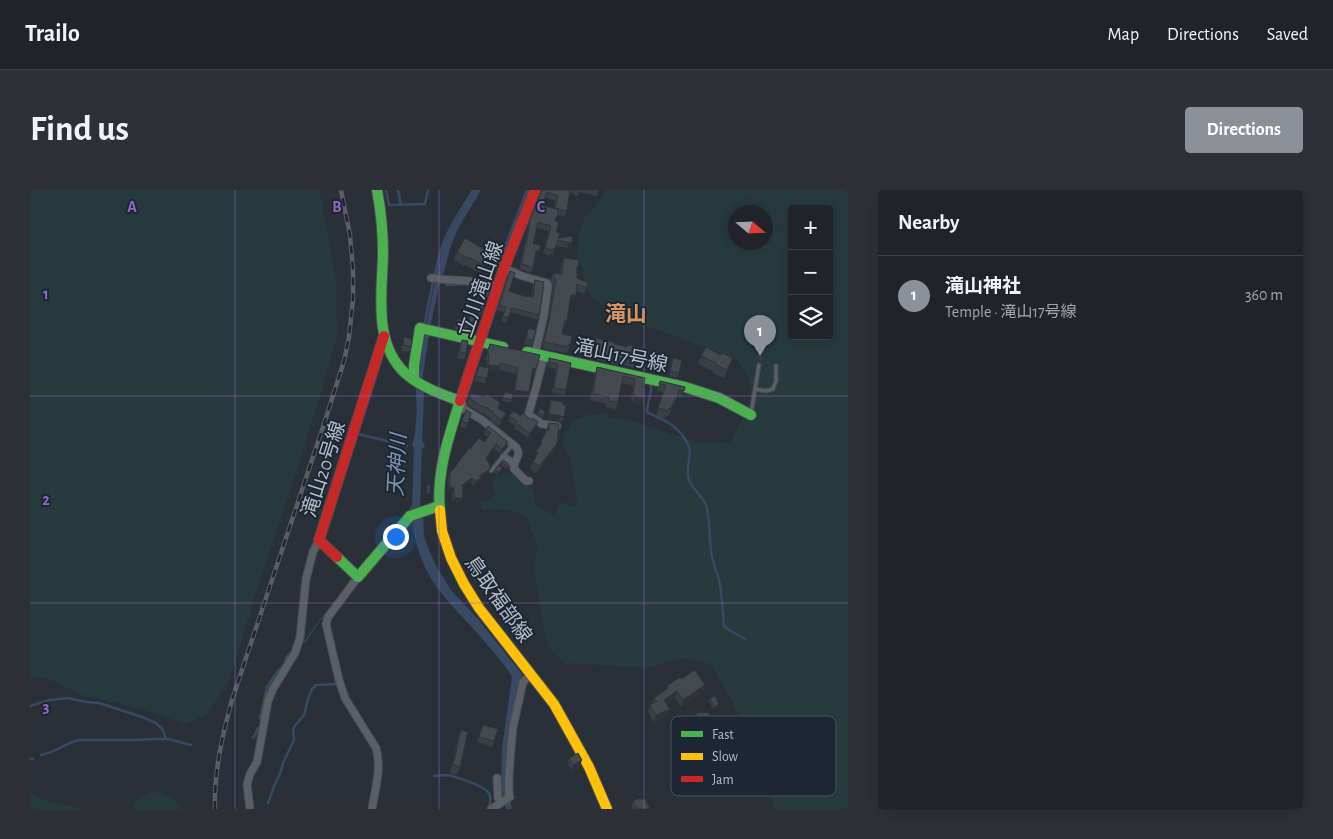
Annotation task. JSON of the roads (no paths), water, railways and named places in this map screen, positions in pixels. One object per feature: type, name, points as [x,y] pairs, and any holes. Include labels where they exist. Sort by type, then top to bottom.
[{"type":"street","points":[[377,190],[382,224],[382,312],[384,336],[393,358],[401,369],[415,381],[460,401],[464,409],[482,420],[513,444],[519,451],[514,464],[515,471],[526,481],[529,481]]},
{"type":"street","name":"立川滝山線","points":[[460,401],[504,268],[535,190]]},
{"type":"street","points":[[504,268],[522,276],[547,282],[536,388],[529,415],[542,424],[558,426]]},
{"type":"street","points":[[431,278],[451,281],[482,281],[499,285]]},
{"type":"street","name":"滝山17号線","points":[[415,381],[414,365],[420,328],[685,387],[719,398],[751,415]]},
{"type":"street","name":"滝山20号線","points":[[358,578],[318,540],[384,336]]},
{"type":"street","name":"鳥取福部線","points":[[460,401],[443,458],[440,480],[439,506],[444,540],[449,555],[456,571],[477,605],[553,702],[582,752],[607,809]]},
{"type":"street","points":[[504,457],[514,464]]},
{"type":"street","points":[[372,809],[378,755],[376,748],[345,698],[326,624],[328,617],[358,578],[412,516],[439,506]]},
{"type":"street","points":[[250,809],[247,785],[250,774],[257,762],[268,701],[273,689],[295,653],[300,638],[306,579],[312,552],[318,540]]},
{"type":"street","points":[[505,801],[510,748],[523,682],[531,674]]},
{"type":"street","points":[[497,778],[498,798],[505,801]]},
{"type":"street","points":[[490,809],[505,801]]},
{"type":"lane","points":[[751,415],[759,365]]},
{"type":"lane","points":[[755,389],[766,391],[773,389],[776,381],[776,366]]},
{"type":"lane","points":[[491,471],[513,444]]},
{"type":"water","points":[[474,190],[481,190],[452,243],[440,282],[431,323],[423,374],[422,440],[425,447],[422,448],[420,509],[423,515],[424,536],[436,566],[451,590],[478,619],[522,674],[510,800],[512,809],[506,809],[501,785],[502,748],[512,677],[490,648],[443,596],[431,578],[419,551],[414,533],[412,514],[408,515],[304,642],[318,622],[406,515],[412,505],[414,447],[412,446],[415,434],[417,434],[419,371],[425,332],[444,244]]},
{"type":"waterway","points":[[386,190],[389,205],[425,204],[428,190]]},
{"type":"waterway","points":[[398,190],[401,205]]},
{"type":"waterway","points":[[424,327],[443,244],[473,190]]},
{"type":"waterway","points":[[498,265],[527,190]]},
{"type":"waterway","points":[[447,285],[470,284]]},
{"type":"waterway","points":[[480,313],[490,286],[488,285]]},
{"type":"waterway","points":[[651,382],[648,413],[673,426],[688,444],[690,453],[688,476],[691,484],[706,505],[713,563],[720,584],[724,626],[745,639]]},
{"type":"waterway","name":"天神川","points":[[416,436],[418,412],[417,387]]},
{"type":"waterway","points":[[358,434],[407,446]]},
{"type":"waterway","points":[[428,492],[429,486]]},
{"type":"waterway","points":[[260,718],[267,687],[292,652]]},
{"type":"waterway","points":[[268,803],[294,740],[294,727],[304,715],[312,689],[316,685],[335,684]]},
{"type":"waterway","points":[[30,706],[49,700],[68,698],[99,703],[156,723],[163,730],[166,739]]},
{"type":"waterway","points":[[253,738],[258,728]]},
{"type":"waterway","points":[[41,755],[79,740],[168,739],[191,745]]},
{"type":"waterway","points":[[434,776],[447,775],[481,787],[490,795],[489,807]]},
{"type":"railway","points":[[215,809],[219,754],[232,700],[325,421],[344,361],[349,337],[353,299],[353,269],[350,235],[341,190]]},
{"type":"place","name":"滝山神社","points":[[760,356]]},
{"type":"district","name":"滝山","points":[[626,314]]}]
